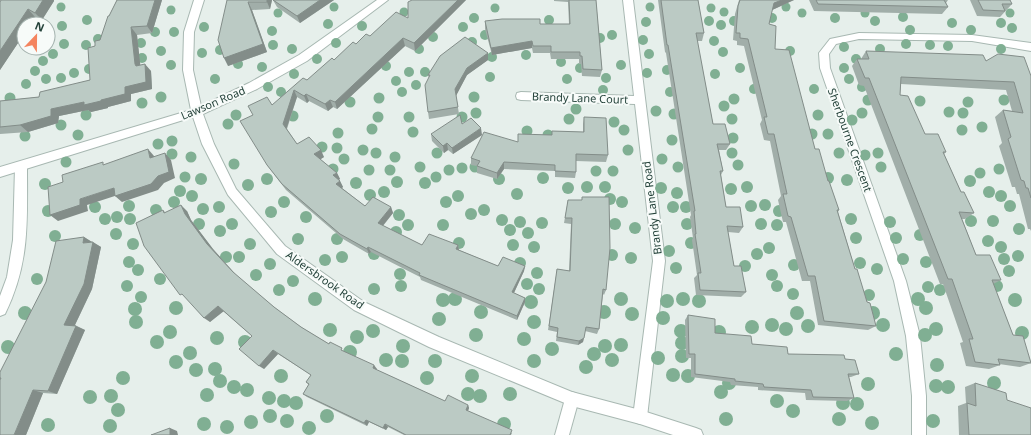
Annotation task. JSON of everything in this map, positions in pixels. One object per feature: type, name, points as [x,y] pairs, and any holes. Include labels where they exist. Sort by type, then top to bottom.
[{"type":"street","name":"Aldersbrook Road","points":[[199,0],[189,32],[188,70],[197,112],[208,144],[232,192],[281,250],[359,306],[434,342],[572,399],[640,417],[696,435]]},
{"type":"street","name":"Lawson Road","points":[[0,172],[197,112],[253,86],[303,58],[383,0]]},
{"type":"street","name":"Brandy Lane Road","points":[[628,0],[659,261],[640,417]]},
{"type":"street","name":"Sherbourne Crescent","points":[[919,435],[919,396],[912,336],[900,281],[824,68],[824,53],[833,41],[859,36],[972,38],[1031,47]]},
{"type":"street","name":"Brandy Lane Court","points":[[521,96],[639,100]]},
{"type":"street","points":[[0,310],[9,296],[18,255],[20,166]]},
{"type":"street","points":[[562,435],[572,399]]},
{"type":"building","points":[[1,0],[43,0],[35,13],[28,9],[23,16],[16,16],[16,27],[0,51]]},
{"type":"building","points":[[117,0],[155,0],[147,26],[131,27],[135,64],[136,66],[145,64],[146,82],[125,87],[125,94],[84,105],[84,102],[51,109],[51,116],[20,125],[0,127],[0,101],[39,97],[40,92],[90,80],[88,48],[95,46],[95,41],[100,40],[108,16]]},
{"type":"building","points":[[227,0],[267,0],[267,2],[248,2],[263,44],[224,58],[218,40]]},
{"type":"building","points":[[273,0],[320,0],[297,16]]},
{"type":"building","points":[[412,0],[458,0],[414,43],[403,38],[335,102],[330,100],[325,104],[306,94],[304,96],[294,90],[283,124],[297,144],[309,137],[321,150],[314,154],[337,173],[333,175],[340,181],[336,184],[365,206],[373,197],[391,207],[378,223],[422,245],[429,234],[458,245],[456,249],[498,266],[503,257],[525,266],[512,292],[525,298],[517,316],[419,275],[420,273],[368,247],[367,249],[340,234],[282,184],[267,165],[240,121],[253,115],[248,106],[267,97],[272,105],[303,78],[307,80],[332,58],[334,60],[353,42],[356,44],[366,34],[370,36],[396,12],[408,18],[408,2]]},
{"type":"building","points":[[569,0],[596,0],[602,70],[583,69],[582,56],[580,56],[580,52],[551,52],[551,46],[533,46],[532,41],[491,48],[485,21],[502,19],[540,19],[540,24],[570,24]]},
{"type":"building","points":[[661,0],[698,0],[704,33],[696,33],[713,124],[725,124],[730,144],[717,144],[723,171],[720,171],[726,207],[740,207],[743,227],[727,226],[734,266],[741,266],[746,292],[700,290],[698,273],[701,273],[695,234],[695,211],[667,45]]},
{"type":"building","points":[[740,0],[782,0],[774,3],[769,24],[776,26],[775,49],[789,50],[815,149],[819,149],[828,181],[839,210],[837,210],[855,269],[857,269],[867,302],[870,303],[876,326],[824,321],[815,276],[808,276],[791,217],[788,216],[783,194],[787,194],[774,134],[768,134],[764,117],[767,117],[748,39],[740,38],[740,33],[736,33],[738,6]]},
{"type":"building","points":[[816,0],[944,0],[948,7],[818,4]]},
{"type":"building","points":[[978,0],[1010,0],[1012,4],[1002,4],[1005,11],[983,10]]},
{"type":"building","points":[[465,37],[488,53],[467,68],[455,89],[458,107],[428,112],[425,85],[430,75],[428,75],[440,56]]},
{"type":"building","points":[[866,51],[983,55],[986,61],[998,54],[1024,57],[1031,76],[1031,198],[1028,188],[1026,188],[1024,181],[1021,180],[1008,139],[1011,137],[1003,110],[1023,113],[1014,82],[901,77],[900,95],[908,96],[925,134],[938,134],[946,152],[943,152],[961,192],[964,192],[974,213],[959,212],[976,255],[990,255],[1001,280],[992,280],[1013,335],[1023,336],[1031,363],[998,359],[1000,365],[975,362],[969,339],[973,339],[952,279],[948,279],[869,78],[865,78],[857,59],[869,59]]},
{"type":"building","points":[[460,115],[462,124],[471,118],[481,128],[452,148],[447,143],[443,146],[431,134]]},
{"type":"building","points":[[584,117],[606,118],[608,155],[576,154],[576,172],[555,171],[555,165],[504,162],[497,173],[477,166],[480,161],[471,158],[484,132],[518,142],[518,134],[552,135],[552,131],[584,132]]},
{"type":"building","points":[[148,149],[150,158],[165,153],[169,172],[158,176],[151,184],[115,196],[114,188],[80,199],[80,205],[50,215],[48,187],[63,182],[62,175],[103,162],[103,165]]},
{"type":"building","points":[[582,197],[609,197],[610,248],[606,290],[603,289],[599,329],[586,327],[584,338],[579,341],[557,337],[558,328],[549,326],[557,269],[570,271],[572,218],[565,218],[568,200],[582,200]]},
{"type":"building","points":[[181,205],[185,214],[207,244],[233,272],[274,307],[301,327],[329,344],[330,342],[342,348],[341,350],[374,365],[373,368],[445,401],[448,395],[468,405],[466,410],[512,430],[510,435],[406,435],[385,424],[383,428],[366,420],[364,423],[303,394],[309,384],[306,382],[311,375],[273,350],[259,366],[239,349],[252,336],[218,306],[204,318],[182,294],[180,295],[144,246],[136,223],[163,210],[164,213]]},
{"type":"building","points":[[84,237],[83,243],[93,242],[84,284],[64,325],[76,326],[48,391],[33,390],[14,435],[0,435],[0,372],[46,282],[56,241]]},
{"type":"building","points":[[688,315],[715,319],[715,333],[751,336],[752,344],[787,347],[788,354],[844,355],[845,359],[855,360],[859,374],[848,374],[854,398],[813,397],[811,390],[764,387],[763,384],[695,374],[695,354],[689,354]]},
{"type":"building","points":[[975,383],[1006,393],[1007,400],[1031,408],[1031,435],[969,435],[967,403],[976,406]]},
{"type":"building","points":[[170,428],[170,435],[151,435]]}]
